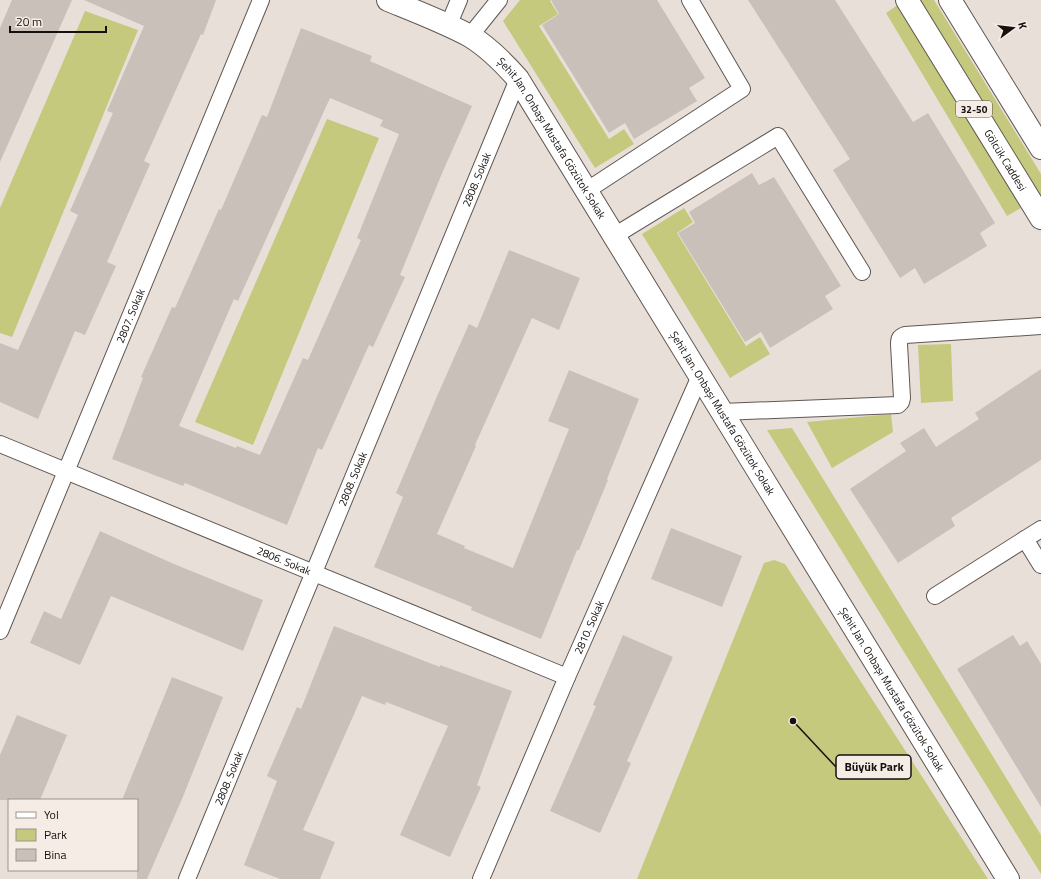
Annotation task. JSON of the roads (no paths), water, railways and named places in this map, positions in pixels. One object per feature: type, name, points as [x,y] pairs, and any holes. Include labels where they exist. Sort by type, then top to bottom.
[{"type":"street","name":"Şehit Jan. Onbaşı Mustafa Gözütok Sokak","points":[[388,0],[470,36],[505,64],[518,79],[1008,879]]},
{"type":"street","name":"Gölcük Caddesi","points":[[907,0],[1041,218]]},
{"type":"street","points":[[950,0],[1041,148]]},
{"type":"lane","name":"2807. Sokak","points":[[0,631],[261,0]]},
{"type":"lane","points":[[448,26],[459,0]]},
{"type":"lane","points":[[470,36],[499,0]]},
{"type":"lane","points":[[586,191],[742,89],[690,0]]},
{"type":"lane","name":"2808. Sokak","points":[[187,879],[518,79]]},
{"type":"lane","points":[[614,236],[778,136],[862,272]]},
{"type":"lane","points":[[722,412],[898,405],[902,398],[899,344],[901,336],[1041,326]]},
{"type":"lane","name":"2810. Sokak","points":[[481,879],[567,677],[700,376]]},
{"type":"lane","name":"2806. Sokak","points":[[0,444],[567,677]]},
{"type":"lane","points":[[935,596],[1041,530]]},
{"type":"lane","points":[[1025,539],[1041,565]]},
{"type":"place","name":"Büyük Park","points":[[793,721]]}]
